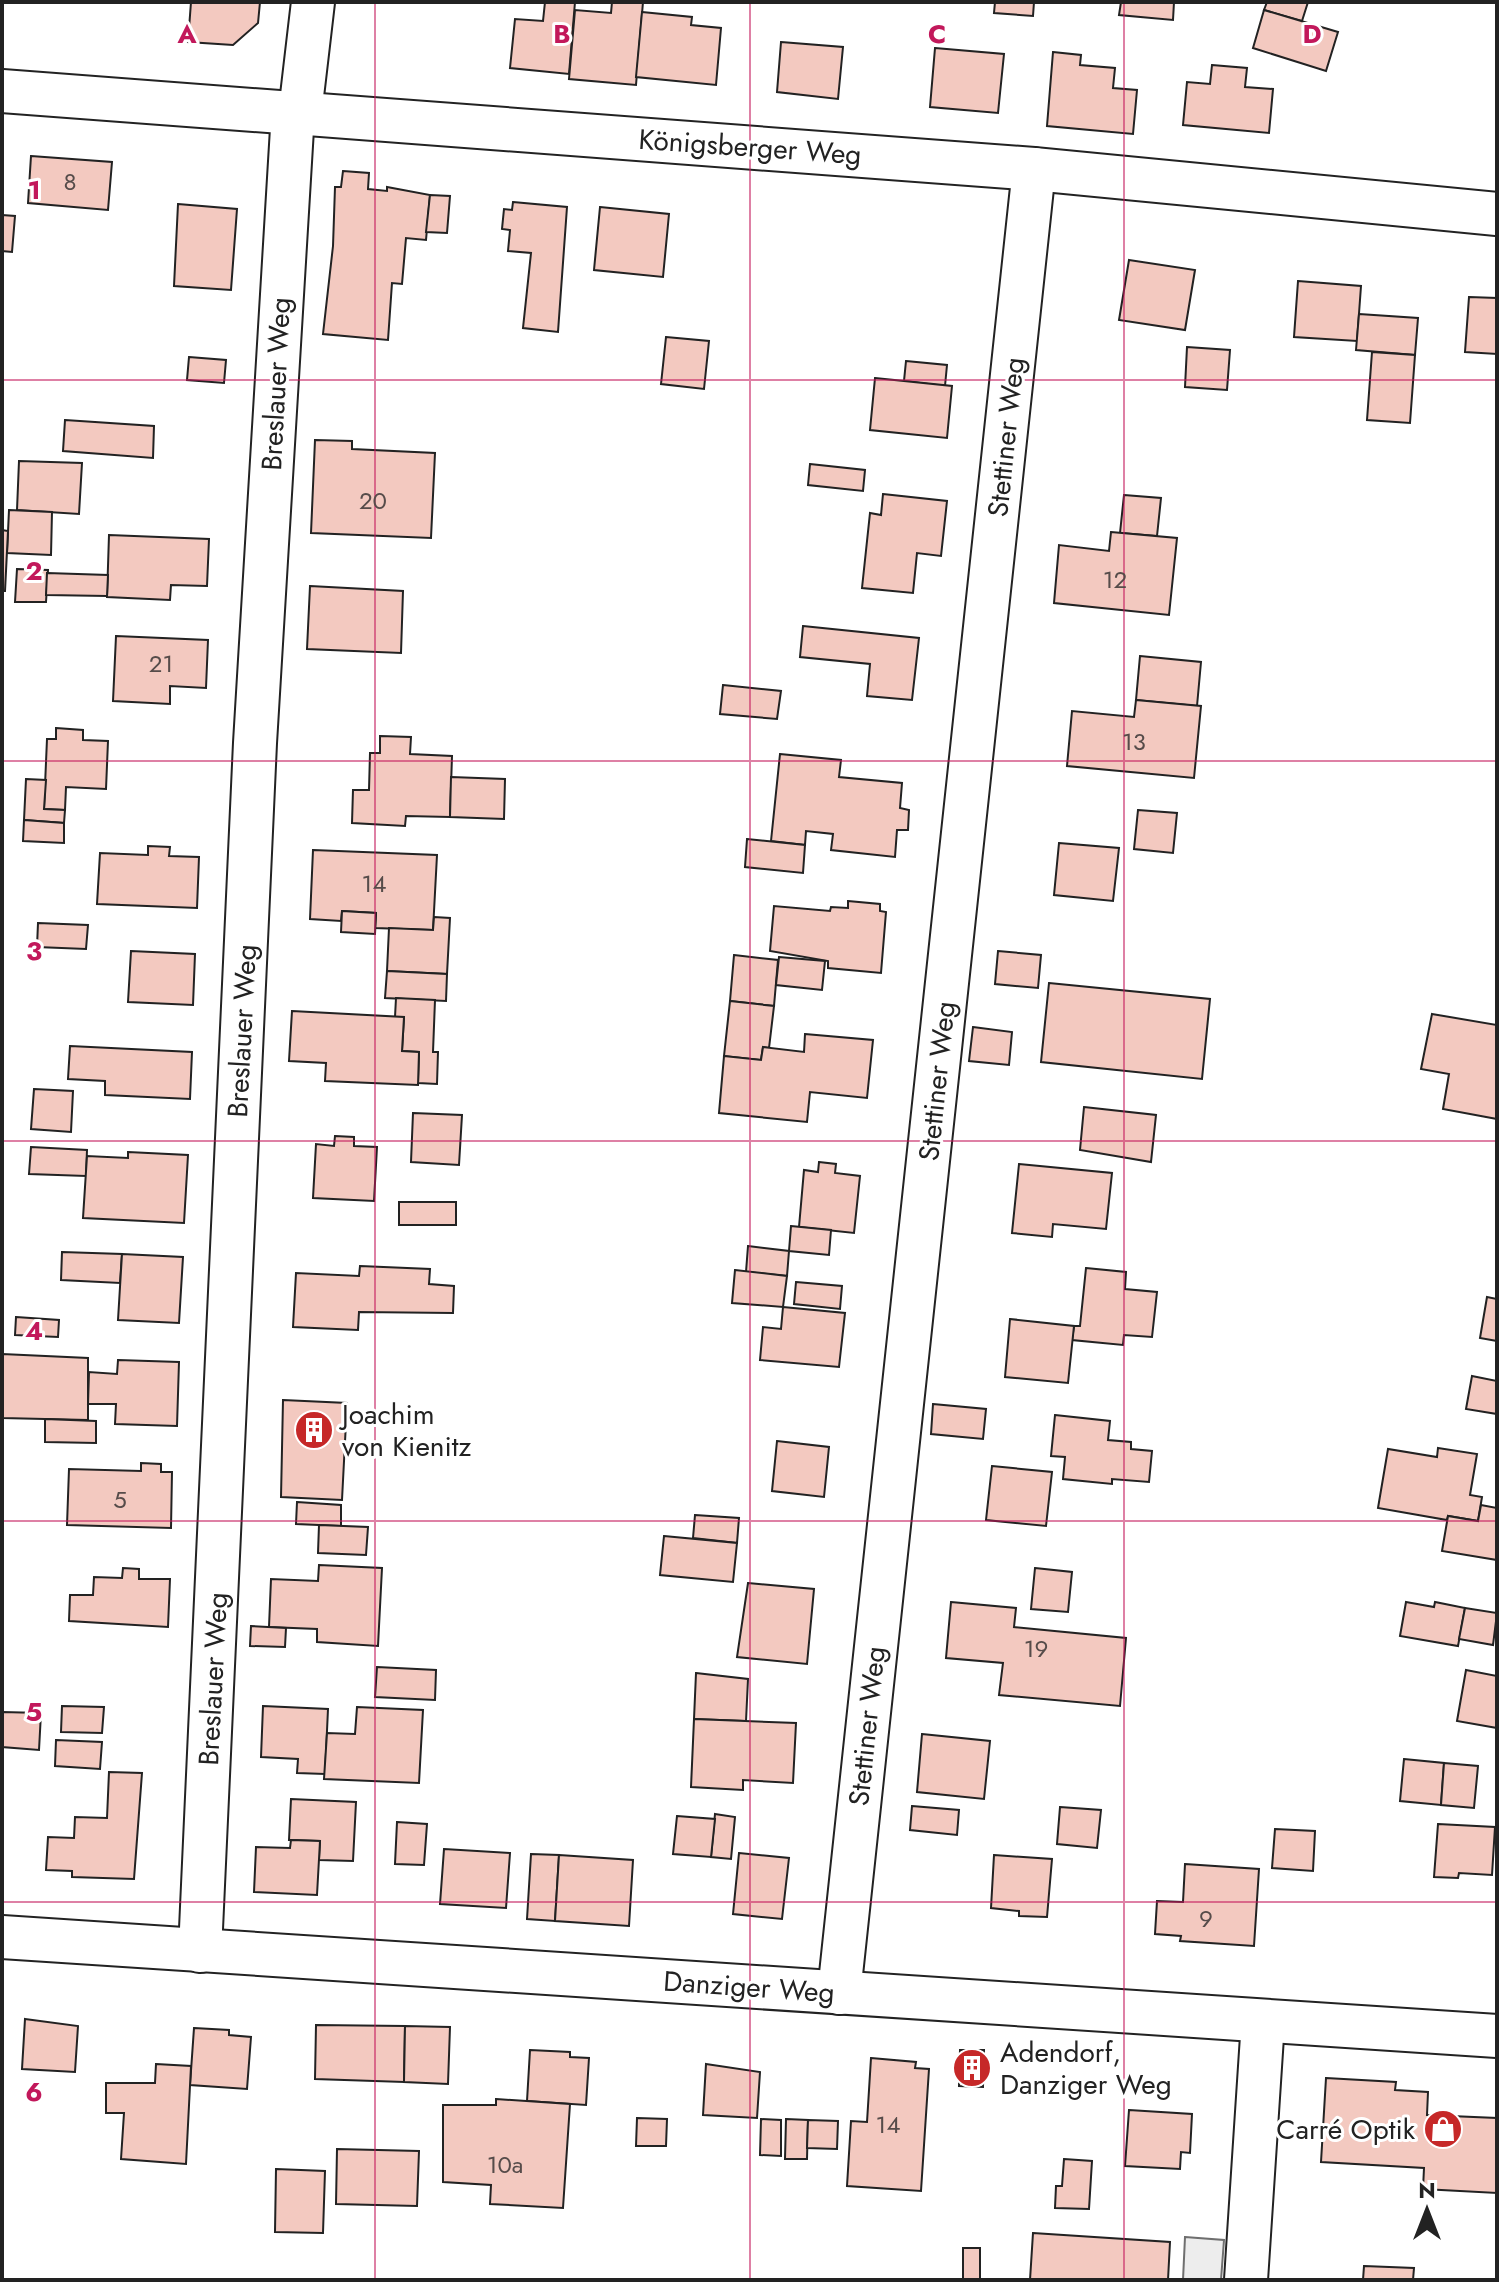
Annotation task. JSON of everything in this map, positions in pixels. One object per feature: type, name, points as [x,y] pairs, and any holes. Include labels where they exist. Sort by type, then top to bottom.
[{"type":"street","name":"Breslauer Weg","points":[[200,1951],[256,730],[296,113],[313,2]]},
{"type":"street","name":"Königsberger Weg","points":[[2,91],[1034,169],[1497,214]]},
{"type":"street","name":"Stettiner Weg","points":[[839,1993],[1034,169]]},
{"type":"street","name":"Danziger Weg","points":[[2,1937],[1497,2036]]},
{"type":"street","points":[[1246,2280],[1263,2021]]},
{"type":"shaded area","points":[[1185,2237],[1224,2240],[1221,2280],[1183,2280]]},
{"type":"building","points":[[191,2],[260,2],[258,23],[233,45],[188,42]]},
{"type":"building","points":[[545,2],[575,2],[569,74],[510,68],[515,19],[543,21]]},
{"type":"building","points":[[612,2],[643,2],[636,85],[569,79],[575,10],[611,13]]},
{"type":"building","points":[[995,2],[1034,2],[1033,16],[994,13]]},
{"type":"building","points":[[1121,2],[1174,2],[1173,20],[1119,15]]},
{"type":"building","points":[[1267,2],[1308,2],[1302,21],[1264,10]]},
{"type":"building","points":[[1264,10],[1338,32],[1326,71],[1253,48]]},
{"type":"building","points":[[642,12],[692,17],[691,25],[721,28],[716,85],[636,77]]},
{"type":"building","points":[[781,42],[843,47],[838,99],[777,92]]},
{"type":"building","points":[[935,48],[1004,54],[998,113],[930,107]]},
{"type":"building","points":[[1053,52],[1081,55],[1080,65],[1115,68],[1113,88],[1137,90],[1133,134],[1047,126]]},
{"type":"building","points":[[1212,65],[1247,68],[1245,87],[1273,89],[1269,133],[1183,125],[1187,82],[1210,84]]},
{"type":"building","points":[[31,156],[112,162],[108,210],[28,203]]},
{"type":"building","points":[[343,171],[369,173],[368,189],[387,191],[387,187],[430,195],[426,240],[406,238],[402,284],[392,283],[388,340],[323,334],[333,246],[335,187],[341,187]]},
{"type":"building","points":[[430,195],[450,196],[447,233],[426,232]]},
{"type":"building","points":[[513,202],[567,207],[558,332],[523,328],[531,253],[508,251],[510,230],[502,229],[504,209],[512,210]]},
{"type":"building","points":[[178,204],[237,209],[231,290],[174,286]]},
{"type":"building","points":[[600,207],[669,214],[663,277],[594,270]]},
{"type":"building","points":[[2,215],[15,216],[12,252],[2,251]]},
{"type":"building","points":[[1129,260],[1195,270],[1185,330],[1119,320]]},
{"type":"building","points":[[1298,281],[1361,286],[1357,341],[1294,337]]},
{"type":"building","points":[[1469,297],[1497,298],[1497,354],[1465,352]]},
{"type":"building","points":[[1359,314],[1418,318],[1415,355],[1356,350]]},
{"type":"building","points":[[666,337],[709,341],[704,389],[661,384]]},
{"type":"building","points":[[1187,347],[1230,350],[1227,390],[1185,387]]},
{"type":"building","points":[[1372,352],[1415,355],[1410,423],[1367,420]]},
{"type":"building","points":[[189,357],[226,360],[224,383],[187,380]]},
{"type":"building","points":[[906,361],[947,365],[945,386],[904,381]]},
{"type":"building","points":[[875,378],[952,386],[947,438],[870,430]]},
{"type":"building","points":[[65,420],[154,426],[153,458],[63,451]]},
{"type":"building","points":[[315,440],[352,441],[352,449],[435,453],[431,538],[311,533]]},
{"type":"building","points":[[19,461],[82,463],[79,514],[17,510]]},
{"type":"building","points":[[810,464],[865,470],[863,491],[808,485]]},
{"type":"building","points":[[883,494],[947,501],[941,556],[917,553],[913,593],[862,588],[870,513],[881,515]]},
{"type":"building","points":[[1124,495],[1161,498],[1157,536],[1120,533]]},
{"type":"building","points":[[9,510],[52,512],[51,555],[7,553]]},
{"type":"building","points":[[2,530],[8,531],[5,591],[2,591]]},
{"type":"building","points":[[1111,532],[1177,538],[1169,615],[1054,603],[1059,545],[1109,551]]},
{"type":"building","points":[[109,535],[209,539],[207,586],[171,585],[170,600],[107,597]]},
{"type":"building","points":[[17,569],[48,570],[46,602],[15,602]]},
{"type":"building","points":[[47,573],[108,575],[107,596],[46,595]]},
{"type":"building","points":[[310,586],[403,591],[401,653],[307,649]]},
{"type":"building","points":[[803,626],[919,638],[912,700],[867,696],[870,664],[800,657]]},
{"type":"building","points":[[116,636],[208,640],[206,688],[170,686],[170,704],[113,701]]},
{"type":"building","points":[[1140,656],[1201,662],[1197,706],[1136,700]]},
{"type":"building","points":[[723,685],[781,691],[777,719],[720,714]]},
{"type":"building","points":[[1136,700],[1201,706],[1194,778],[1067,766],[1072,711],[1134,717]]},
{"type":"building","points":[[56,728],[83,730],[83,740],[108,741],[106,789],[66,787],[65,810],[44,809],[47,739],[56,739]]},
{"type":"building","points":[[380,736],[411,737],[410,754],[452,756],[450,817],[406,816],[405,826],[352,823],[353,790],[369,790],[370,753],[380,753]]},
{"type":"building","points":[[780,754],[841,760],[839,777],[902,783],[900,808],[909,810],[908,830],[897,830],[895,857],[831,850],[833,834],[806,831],[805,845],[771,841]]},
{"type":"building","points":[[451,777],[505,779],[504,819],[450,817]]},
{"type":"building","points":[[26,779],[46,780],[44,809],[65,810],[64,823],[24,820]]},
{"type":"building","points":[[1138,810],[1177,813],[1173,853],[1134,849]]},
{"type":"building","points":[[24,820],[64,823],[64,843],[23,841]]},
{"type":"building","points":[[747,839],[805,845],[803,873],[745,867]]},
{"type":"building","points":[[1059,843],[1119,848],[1113,901],[1054,895]]},
{"type":"building","points":[[148,846],[170,847],[169,856],[199,857],[197,908],[97,904],[100,853],[148,855]]},
{"type":"building","points":[[313,850],[437,855],[433,930],[375,928],[376,913],[342,911],[341,921],[310,919]]},
{"type":"building","points":[[848,901],[880,904],[880,911],[886,912],[881,973],[828,968],[828,961],[770,951],[774,906],[830,911],[831,907],[848,908]]},
{"type":"building","points":[[342,911],[376,913],[375,934],[341,932]]},
{"type":"building","points":[[434,917],[450,918],[447,974],[387,971],[389,928],[433,930]]},
{"type":"building","points":[[38,923],[88,925],[86,949],[37,947]]},
{"type":"building","points":[[131,951],[195,954],[193,1005],[128,1002]]},
{"type":"building","points":[[998,951],[1041,955],[1038,988],[995,984]]},
{"type":"building","points":[[734,955],[778,960],[774,1006],[730,1001]]},
{"type":"building","points":[[779,957],[825,961],[822,990],[776,985]]},
{"type":"building","points":[[387,971],[447,974],[446,1001],[385,998]]},
{"type":"building","points":[[1049,983],[1210,999],[1202,1079],[1041,1062]]},
{"type":"building","points":[[396,998],[435,1000],[433,1052],[438,1052],[437,1084],[418,1083],[419,1052],[402,1051],[404,1017],[395,1017]]},
{"type":"building","points":[[730,1001],[774,1006],[769,1048],[763,1047],[761,1060],[724,1056]]},
{"type":"building","points":[[292,1011],[404,1017],[402,1051],[419,1052],[418,1085],[325,1081],[326,1063],[289,1061]]},
{"type":"building","points":[[1432,1014],[1497,1025],[1497,1119],[1443,1109],[1449,1074],[1421,1069]]},
{"type":"building","points":[[973,1027],[1012,1032],[1009,1065],[969,1061]]},
{"type":"building","points":[[805,1034],[873,1040],[867,1098],[810,1092],[807,1122],[719,1113],[724,1056],[761,1060],[763,1047],[804,1052]]},
{"type":"building","points":[[70,1046],[192,1052],[190,1099],[105,1095],[105,1081],[68,1079]]},
{"type":"building","points":[[34,1089],[73,1091],[71,1132],[31,1129]]},
{"type":"building","points":[[1084,1107],[1156,1115],[1151,1162],[1080,1150]]},
{"type":"building","points":[[413,1113],[462,1115],[459,1165],[411,1162]]},
{"type":"building","points":[[335,1136],[354,1137],[354,1146],[377,1147],[374,1201],[313,1198],[316,1144],[334,1146]]},
{"type":"building","points":[[31,1147],[87,1150],[86,1176],[29,1174]]},
{"type":"building","points":[[128,1152],[188,1155],[184,1223],[83,1218],[87,1156],[128,1158]]},
{"type":"building","points":[[819,1162],[836,1164],[835,1173],[860,1176],[854,1233],[799,1227],[804,1170],[818,1172]]},
{"type":"building","points":[[1019,1164],[1112,1173],[1106,1229],[1053,1224],[1052,1237],[1012,1233]]},
{"type":"building","points":[[399,1202],[456,1202],[456,1225],[399,1225]]},
{"type":"building","points":[[791,1226],[831,1230],[829,1255],[789,1251]]},
{"type":"building","points":[[748,1246],[789,1251],[787,1276],[746,1272]]},
{"type":"building","points":[[62,1252],[122,1254],[120,1283],[61,1280]]},
{"type":"building","points":[[122,1254],[183,1257],[179,1323],[118,1320]]},
{"type":"building","points":[[360,1266],[430,1269],[429,1284],[454,1286],[453,1313],[359,1312],[358,1330],[293,1327],[296,1273],[359,1276]]},
{"type":"building","points":[[1086,1268],[1126,1272],[1125,1289],[1157,1292],[1152,1337],[1124,1335],[1123,1345],[1072,1340],[1074,1326],[1080,1326]]},
{"type":"building","points":[[735,1270],[787,1276],[783,1307],[732,1303]]},
{"type":"building","points":[[796,1282],[842,1286],[840,1309],[794,1304]]},
{"type":"building","points":[[1487,1297],[1497,1299],[1497,1341],[1480,1338]]},
{"type":"building","points":[[783,1307],[845,1313],[839,1367],[760,1360],[763,1327],[781,1329]]},
{"type":"building","points":[[16,1317],[59,1320],[58,1337],[15,1335]]},
{"type":"building","points":[[1010,1319],[1074,1326],[1068,1383],[1005,1377]]},
{"type":"building","points":[[2,1354],[88,1358],[88,1420],[2,1418]]},
{"type":"building","points":[[118,1360],[179,1362],[177,1426],[115,1424],[116,1404],[88,1404],[89,1372],[117,1374]]},
{"type":"building","points":[[1472,1376],[1497,1381],[1497,1414],[1466,1409]]},
{"type":"building","name":"Joachim von Kienitz","points":[[283,1400],[347,1403],[342,1500],[281,1497]]},
{"type":"building","points":[[933,1404],[986,1409],[983,1439],[931,1434]]},
{"type":"building","points":[[1055,1415],[1110,1421],[1108,1440],[1131,1442],[1131,1449],[1152,1451],[1149,1482],[1112,1479],[1112,1484],[1063,1479],[1065,1457],[1051,1456]]},
{"type":"building","points":[[45,1419],[96,1421],[96,1443],[45,1442]]},
{"type":"building","points":[[777,1441],[829,1447],[824,1497],[772,1491]]},
{"type":"building","points":[[1438,1448],[1477,1454],[1470,1495],[1482,1497],[1478,1521],[1448,1516],[1447,1520],[1378,1508],[1388,1449],[1437,1457]]},
{"type":"building","points":[[141,1463],[161,1464],[161,1472],[172,1472],[171,1528],[67,1525],[69,1469],[141,1471]]},
{"type":"building","points":[[992,1466],[1052,1472],[1046,1526],[986,1520]]},
{"type":"building","points":[[297,1502],[341,1505],[341,1526],[296,1524]]},
{"type":"building","points":[[1481,1505],[1497,1508],[1497,1560],[1442,1551],[1448,1516],[1478,1521]]},
{"type":"building","points":[[695,1515],[739,1518],[737,1543],[693,1538]]},
{"type":"building","points":[[319,1525],[368,1527],[366,1555],[318,1553]]},
{"type":"building","points":[[664,1536],[737,1543],[733,1582],[660,1575]]},
{"type":"building","points":[[319,1565],[382,1568],[378,1646],[317,1642],[317,1629],[269,1627],[271,1579],[318,1581]]},
{"type":"building","points":[[123,1568],[139,1569],[139,1579],[170,1579],[168,1627],[69,1621],[70,1595],[93,1595],[94,1577],[122,1578]]},
{"type":"building","points":[[1035,1568],[1072,1572],[1068,1612],[1031,1609]]},
{"type":"building","points":[[748,1583],[814,1589],[807,1664],[737,1657]]},
{"type":"building","points":[[951,1602],[1016,1608],[1014,1627],[1126,1638],[1120,1706],[999,1695],[1003,1663],[946,1658]]},
{"type":"building","points":[[1406,1602],[1434,1607],[1435,1602],[1465,1608],[1458,1646],[1400,1636]]},
{"type":"building","points":[[1465,1608],[1497,1613],[1493,1645],[1459,1639]]},
{"type":"building","points":[[251,1626],[286,1628],[285,1647],[250,1646]]},
{"type":"building","points":[[377,1667],[436,1670],[435,1700],[375,1697]]},
{"type":"building","points":[[1466,1670],[1497,1676],[1497,1728],[1457,1721]]},
{"type":"building","points":[[696,1673],[748,1679],[746,1721],[694,1719]]},
{"type":"building","points":[[62,1706],[104,1707],[102,1733],[61,1732]]},
{"type":"building","points":[[263,1706],[328,1709],[325,1774],[297,1773],[298,1759],[261,1757]]},
{"type":"building","points":[[357,1707],[423,1710],[419,1783],[324,1779],[327,1733],[355,1734]]},
{"type":"building","points":[[2,1712],[41,1713],[39,1750],[2,1747]]},
{"type":"building","points":[[694,1719],[796,1723],[793,1783],[743,1780],[743,1790],[691,1787]]},
{"type":"building","points":[[922,1734],[990,1741],[984,1799],[917,1792]]},
{"type":"building","points":[[56,1740],[102,1742],[100,1769],[55,1766]]},
{"type":"building","points":[[1404,1759],[1444,1763],[1441,1805],[1400,1801]]},
{"type":"building","points":[[1444,1763],[1478,1766],[1474,1808],[1441,1805]]},
{"type":"building","points":[[109,1772],[142,1773],[134,1879],[72,1877],[72,1871],[46,1870],[48,1837],[74,1838],[75,1817],[107,1818]]},
{"type":"building","points":[[291,1799],[356,1802],[353,1861],[319,1860],[320,1841],[289,1840]]},
{"type":"building","points":[[912,1806],[959,1810],[957,1835],[910,1830]]},
{"type":"building","points":[[1060,1807],[1101,1810],[1097,1848],[1057,1844]]},
{"type":"building","points":[[715,1814],[735,1817],[731,1859],[711,1857]]},
{"type":"building","points":[[677,1816],[715,1819],[711,1857],[673,1854]]},
{"type":"building","points":[[397,1822],[427,1824],[424,1865],[395,1864]]},
{"type":"building","points":[[1438,1824],[1495,1827],[1492,1875],[1459,1873],[1458,1878],[1434,1877]]},
{"type":"building","points":[[1275,1829],[1315,1831],[1313,1871],[1272,1868]]},
{"type":"building","points":[[291,1840],[320,1841],[317,1895],[254,1892],[256,1847],[290,1848]]},
{"type":"building","points":[[444,1849],[510,1853],[506,1908],[440,1904]]},
{"type":"building","points":[[739,1853],[789,1858],[782,1919],[733,1914]]},
{"type":"building","points":[[531,1854],[559,1855],[555,1921],[527,1919]]},
{"type":"building","points":[[559,1855],[633,1860],[629,1926],[555,1921]]},
{"type":"building","points":[[994,1855],[1052,1859],[1047,1917],[1019,1916],[1019,1911],[991,1908]]},
{"type":"building","points":[[1185,1864],[1259,1869],[1254,1946],[1180,1941],[1181,1936],[1155,1934],[1157,1901],[1183,1902]]},
{"type":"building","points":[[25,2019],[78,2026],[75,2072],[22,2069]]},
{"type":"building","points":[[316,2025],[405,2026],[404,2082],[315,2079]]},
{"type":"building","points":[[405,2026],[450,2027],[448,2084],[404,2082]]},
{"type":"building","points":[[194,2028],[229,2030],[229,2035],[251,2037],[247,2089],[190,2085]]},
{"type":"building","points":[[530,2050],[570,2052],[570,2057],[589,2058],[586,2105],[527,2101]]},
{"type":"building","name":"Adendorf, Danziger Weg","points":[[960,2050],[984,2050],[983,2087],[959,2086]]},
{"type":"building","points":[[871,2058],[916,2062],[915,2068],[929,2069],[921,2191],[847,2186],[851,2121],[867,2122]]},
{"type":"building","points":[[156,2064],[191,2066],[186,2164],[121,2159],[124,2113],[106,2113],[106,2083],[155,2083]]},
{"type":"building","points":[[706,2064],[760,2072],[757,2118],[703,2115]]},
{"type":"building","points":[[1326,2078],[1396,2082],[1395,2090],[1428,2092],[1427,2115],[1497,2118],[1497,2193],[1423,2189],[1424,2168],[1321,2162]]},
{"type":"building","points":[[496,2099],[570,2104],[563,2208],[490,2204],[491,2185],[443,2182],[443,2105],[496,2105]]},
{"type":"building","points":[[1129,2110],[1192,2114],[1190,2153],[1181,2152],[1180,2169],[1125,2166]]},
{"type":"building","points":[[637,2118],[667,2119],[666,2146],[636,2146]]},
{"type":"building","points":[[761,2119],[781,2120],[781,2156],[760,2155]]},
{"type":"building","points":[[786,2119],[808,2120],[807,2159],[785,2159]]},
{"type":"building","points":[[808,2120],[838,2121],[837,2149],[807,2148]]},
{"type":"building","points":[[337,2149],[419,2151],[417,2206],[336,2204]]},
{"type":"building","points":[[1064,2159],[1092,2161],[1089,2209],[1055,2208],[1056,2186],[1062,2186]]},
{"type":"building","points":[[276,2169],[325,2171],[323,2233],[275,2232]]},
{"type":"building","points":[[1033,2233],[1170,2242],[1168,2280],[1030,2280]]},
{"type":"building","points":[[963,2248],[980,2248],[980,2280],[963,2280]]},
{"type":"building","points":[[1364,2266],[1414,2268],[1413,2280],[1363,2280]]},
{"type":"place","name":"Joachim von Kienitz","points":[[314,1430]]},
{"type":"place","name":"Adendorf, Danziger Weg","points":[[972,2068]]},
{"type":"place","name":"Carré Optik","points":[[1443,2129]]}]
